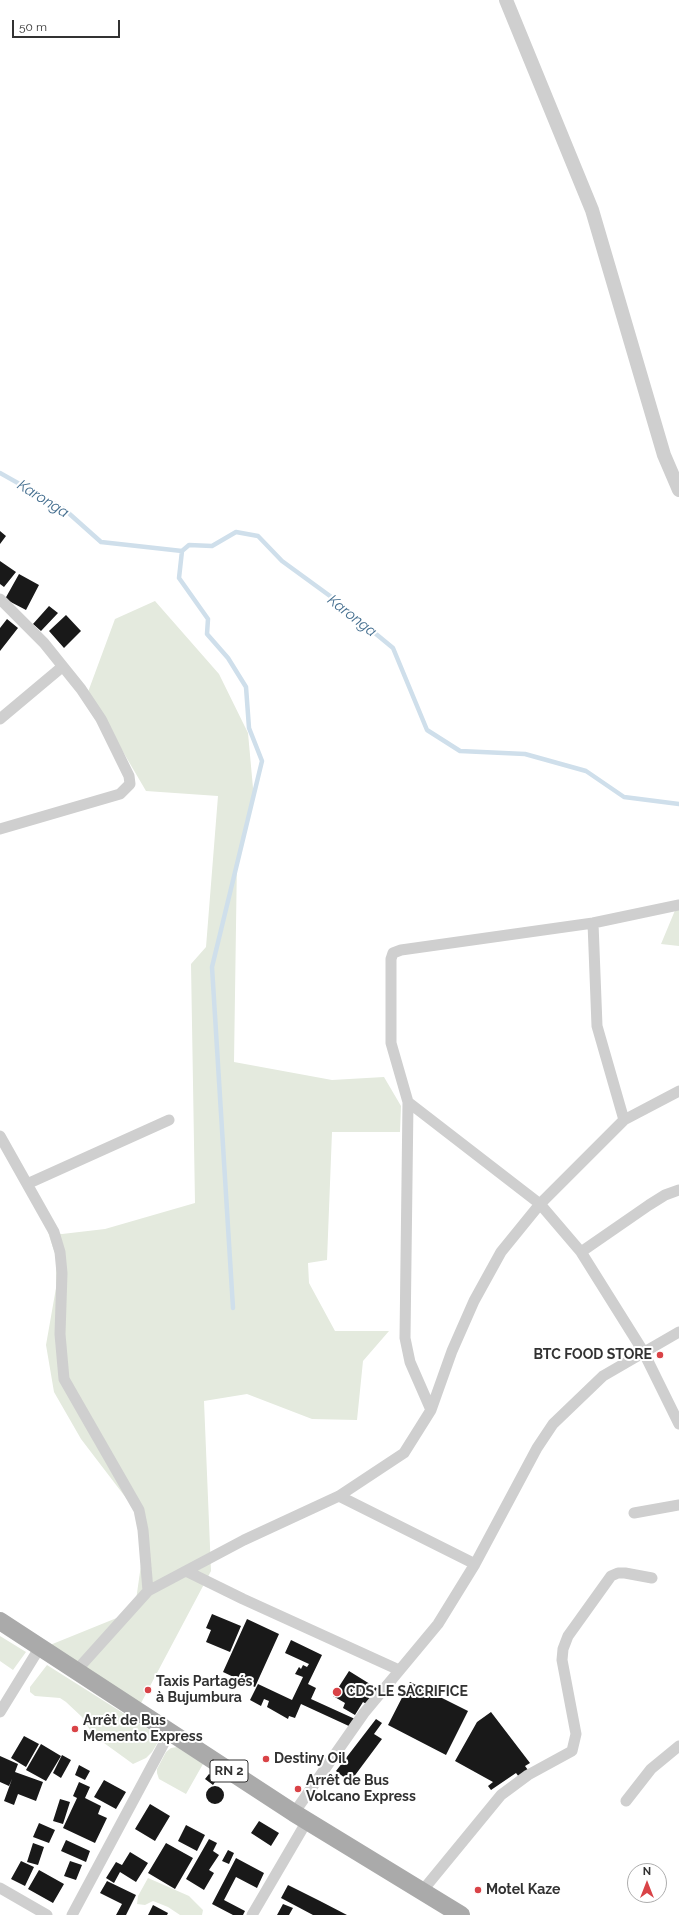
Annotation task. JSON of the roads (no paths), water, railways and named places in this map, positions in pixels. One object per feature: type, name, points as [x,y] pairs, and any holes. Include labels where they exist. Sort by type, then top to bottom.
[{"type":"main road","name":"RN 2","points":[[0,1621],[300,1817],[423,1890],[440,1909],[461,1915]]},
{"type":"street","points":[[506,0],[581,179],[592,210],[664,455],[679,490]]},
{"type":"street","points":[[0,599],[44,643],[81,689],[101,719],[129,776],[130,784],[120,794],[0,829]]},
{"type":"street","points":[[0,720],[62,667]]},
{"type":"street","points":[[431,1410],[410,1362],[405,1338],[408,1102],[391,1043],[391,967],[393,953],[401,950],[593,924],[679,905]]},
{"type":"street","points":[[593,924],[597,1026],[624,1120]]},
{"type":"street","points":[[76,1671],[148,1591],[244,1540],[339,1496],[370,1477],[404,1453],[431,1410],[452,1351],[477,1295],[501,1252],[540,1204],[624,1120],[679,1091]]},
{"type":"street","points":[[408,1102],[540,1204],[581,1252],[643,1351],[679,1424]]},
{"type":"street","points":[[27,1184],[170,1120]]},
{"type":"street","points":[[0,1136],[54,1232],[60,1252],[62,1273],[60,1334],[64,1379],[139,1510],[143,1530],[148,1591]]},
{"type":"street","points":[[581,1252],[649,1205],[665,1195],[679,1190]]},
{"type":"street","points":[[252,1915],[300,1817],[364,1713],[398,1670],[438,1624],[475,1564],[531,1458],[553,1424],[603,1376],[643,1351],[679,1332]]},
{"type":"street","points":[[339,1496],[475,1564]]},
{"type":"street","points":[[634,1513],[679,1505]]},
{"type":"street","points":[[186,1571],[243,1599],[398,1670]]},
{"type":"street","points":[[423,1890],[501,1795],[528,1775],[572,1751],[576,1734],[562,1660],[563,1649],[568,1636],[611,1576],[618,1573],[625,1573],[652,1578]]},
{"type":"street","points":[[0,1712],[40,1647]]},
{"type":"street","points":[[72,1915],[170,1732]]},
{"type":"street","points":[[626,1801],[651,1769],[679,1746]]},
{"type":"street","points":[[0,1888],[47,1915]]},
{"type":"waterway","name":"Karonga","points":[[0,473],[64,509],[101,542],[182,551],[189,545],[212,546],[236,532],[258,536],[282,561],[330,596],[393,648],[427,730],[460,751],[525,754],[586,771],[624,797],[679,804]]},
{"type":"waterway","points":[[182,551],[179,578],[208,619],[207,634],[228,658],[246,687],[249,728],[262,761],[212,967],[233,1308]]},
{"type":"place","name":"BTC FOOD STORE","points":[[660,1355]]},
{"type":"place","name":"Taxis Partagés à Bujumbura","points":[[148,1690]]},
{"type":"place","name":"CDS LE SACRIFICE","points":[[337,1692]]},
{"type":"place","name":"Arrêt de Bus Memento Express","points":[[75,1729]]},
{"type":"place","name":"Destiny Oil","points":[[266,1759]]},
{"type":"place","name":"Arrêt de Bus Volcano Express","points":[[298,1789]]},
{"type":"place","name":"Motel Kaze","points":[[478,1890]]}]
